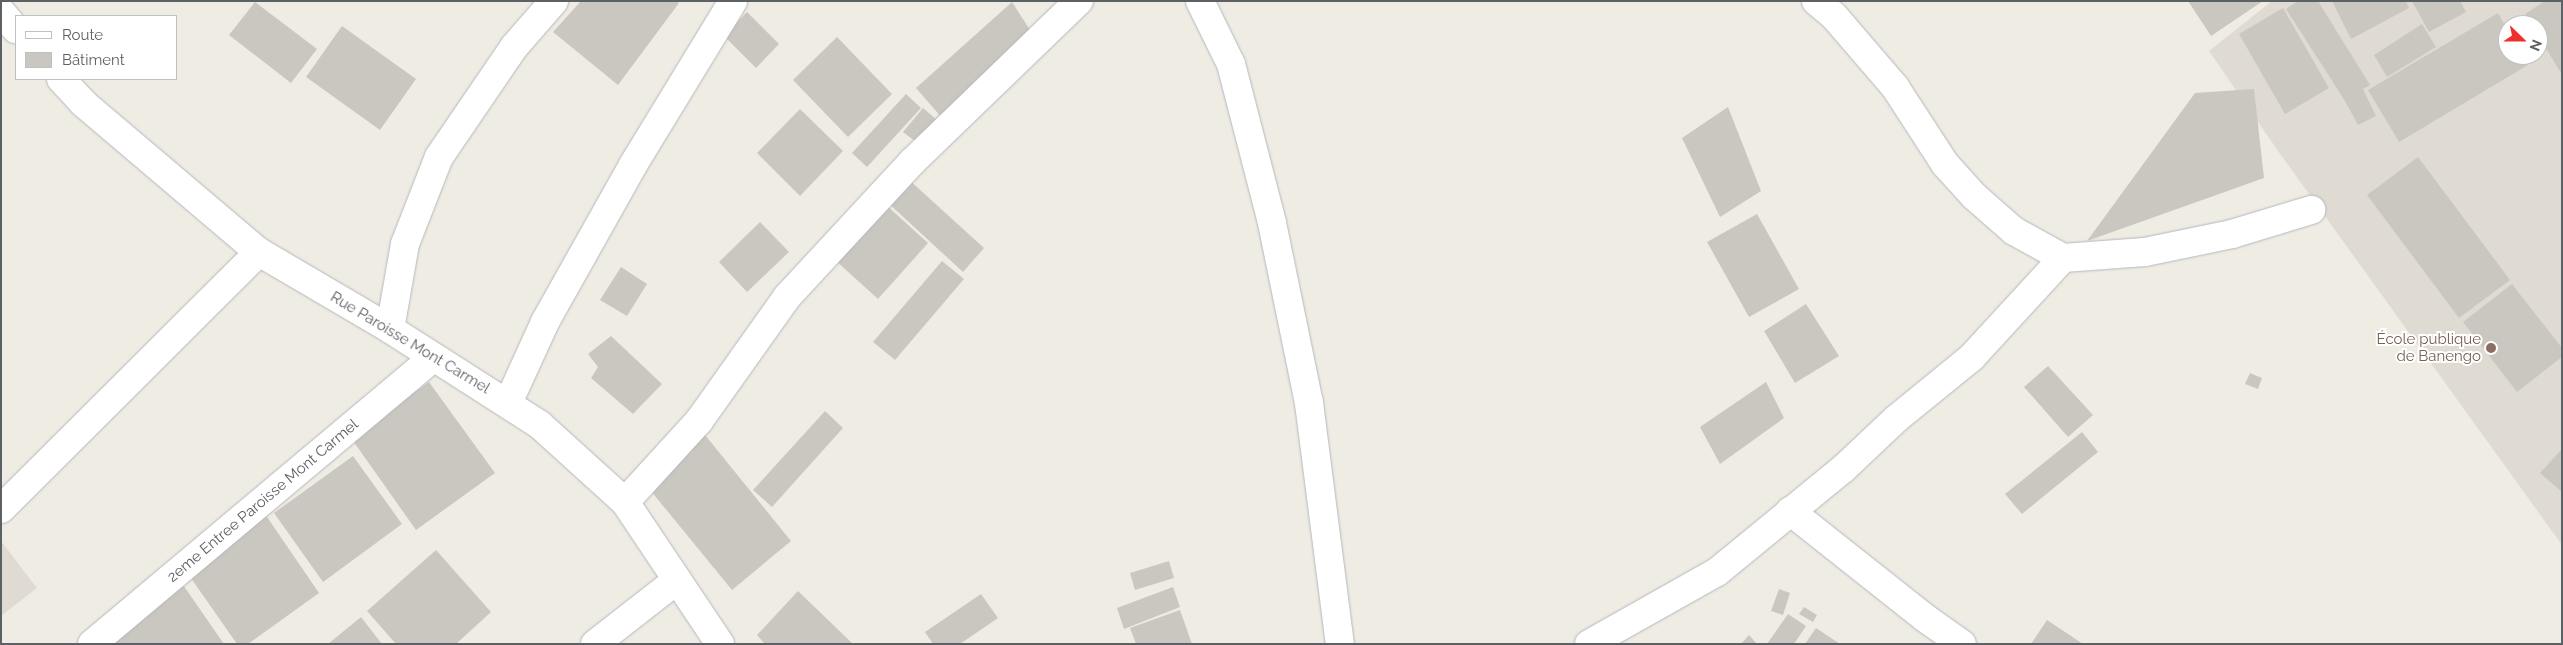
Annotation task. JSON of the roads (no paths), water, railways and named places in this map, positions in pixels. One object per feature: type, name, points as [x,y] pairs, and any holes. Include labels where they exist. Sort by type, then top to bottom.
[{"type":"street","points":[[390,329],[405,244],[439,157],[514,47],[554,1]]},
{"type":"street","points":[[508,403],[545,322],[633,165],[733,1]]},
{"type":"street","points":[[625,502],[700,421],[787,297],[912,162],[1079,1]]},
{"type":"street","points":[[1200,1],[1231,64],[1272,223],[1309,403],[1340,644]]},
{"type":"street","points":[[1816,1],[1834,16],[1895,87],[1944,164],[1974,196],[2014,231],[2063,258],[2145,252],[2232,234],[2311,210]]},
{"type":"street","points":[[1,12],[15,28]]},
{"type":"street","name":"Rue Paroisse Mont Carmel","points":[[62,80],[83,103],[258,252],[390,329],[540,425],[625,502],[720,644]]},
{"type":"street","points":[[1,509],[258,252]]},
{"type":"street","points":[[1589,644],[1717,572],[1843,469],[1896,418],[1972,356],[2063,258]]},
{"type":"street","name":"2eme Entree Paroisse Mont Carmel","points":[[92,644],[434,358]]},
{"type":"street","points":[[1790,511],[1925,618],[1962,644]]},
{"type":"street","points":[[595,644],[677,580]]},
{"type":"place","name":"École publique de Banengo","points":[[2491,348]]}]
